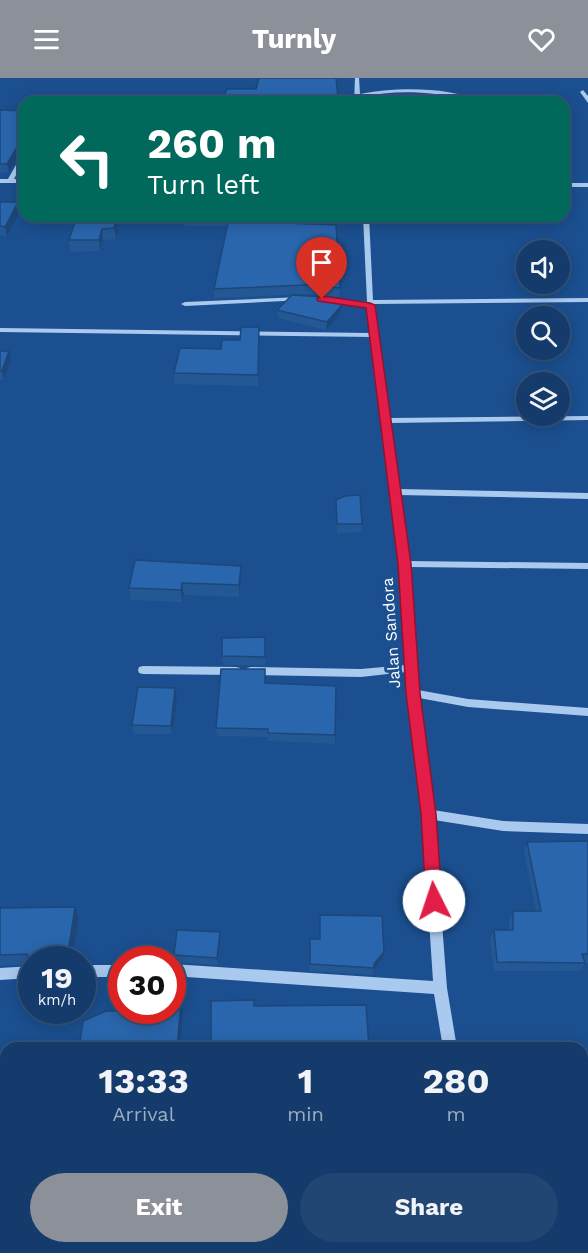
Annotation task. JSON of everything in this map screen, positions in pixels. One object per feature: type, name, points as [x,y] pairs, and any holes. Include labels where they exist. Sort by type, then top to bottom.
[{"type":"street","points":[[357,78],[358,96]]},
{"type":"street","points":[[366,96],[377,92],[456,96]]},
{"type":"street","points":[[584,92],[588,101]]},
{"type":"street","points":[[10,181],[18,167]]},
{"type":"street","points":[[0,181],[18,181]]},
{"type":"street","points":[[570,185],[588,185]]},
{"type":"street","name":"Jalan Sandora","points":[[366,222],[370,304],[404,564],[413,693],[428,814],[440,988],[449,1042]]},
{"type":"street","points":[[185,304],[318,299],[370,304],[588,300]]},
{"type":"street","points":[[0,330],[375,335]]},
{"type":"street","points":[[385,422],[588,418]]},
{"type":"street","points":[[395,492],[588,496]]},
{"type":"street","points":[[404,564],[588,566]]},
{"type":"street","points":[[143,670],[361,673],[411,668]]},
{"type":"street","points":[[413,693],[468,703],[588,712]]},
{"type":"street","points":[[428,814],[503,826],[588,829]]},
{"type":"street","points":[[186,971],[440,988]]},
{"type":"street","points":[[0,974],[18,973]]},
{"type":"building","points":[[259,78],[336,78],[338,96],[224,96],[227,89],[256,89]]},
{"type":"building","points":[[0,110],[18,111],[18,146],[7,164],[0,164]]},
{"type":"building","points":[[0,202],[18,202],[5,227],[0,226]]},
{"type":"building","points":[[75,222],[116,222],[114,228],[102,229],[99,240],[69,240]]},
{"type":"building","points":[[228,222],[336,225],[340,288],[306,285],[214,289]]},
{"type":"building","points":[[292,295],[340,298],[341,306],[327,322],[277,310]]},
{"type":"building","points":[[241,327],[259,327],[258,375],[174,373],[180,348],[221,349],[222,340],[240,340]]},
{"type":"building","points":[[0,351],[9,351],[2,371],[0,371]]},
{"type":"building","points":[[360,495],[362,524],[337,524],[336,500],[345,496]]},
{"type":"building","points":[[135,560],[241,566],[239,585],[182,583],[181,590],[129,588]]},
{"type":"building","points":[[265,637],[265,657],[222,656],[222,638]]},
{"type":"building","points":[[221,669],[265,669],[265,683],[336,686],[335,735],[268,733],[268,729],[216,728]]},
{"type":"building","points":[[138,687],[175,688],[171,726],[132,725]]},
{"type":"building","points":[[588,841],[588,954],[582,954],[585,963],[497,962],[494,930],[513,930],[513,911],[541,911],[527,842]]},
{"type":"building","points":[[75,907],[69,946],[18,946],[18,954],[0,955],[0,908]]},
{"type":"building","points":[[320,915],[382,916],[384,952],[374,964],[374,968],[310,964],[310,939],[320,939]]},
{"type":"building","points":[[177,930],[220,932],[217,958],[186,956],[186,946],[175,946]]},
{"type":"building","points":[[254,1000],[254,1006],[366,1005],[369,1042],[211,1042],[211,1001]]},
{"type":"building","points":[[108,1011],[108,1024],[179,1024],[178,1042],[80,1042],[83,1024],[96,1024],[96,1015]]},
{"type":"route","points":[[322,299],[370,305],[404,564],[413,693],[428,814],[434,901]]}]
